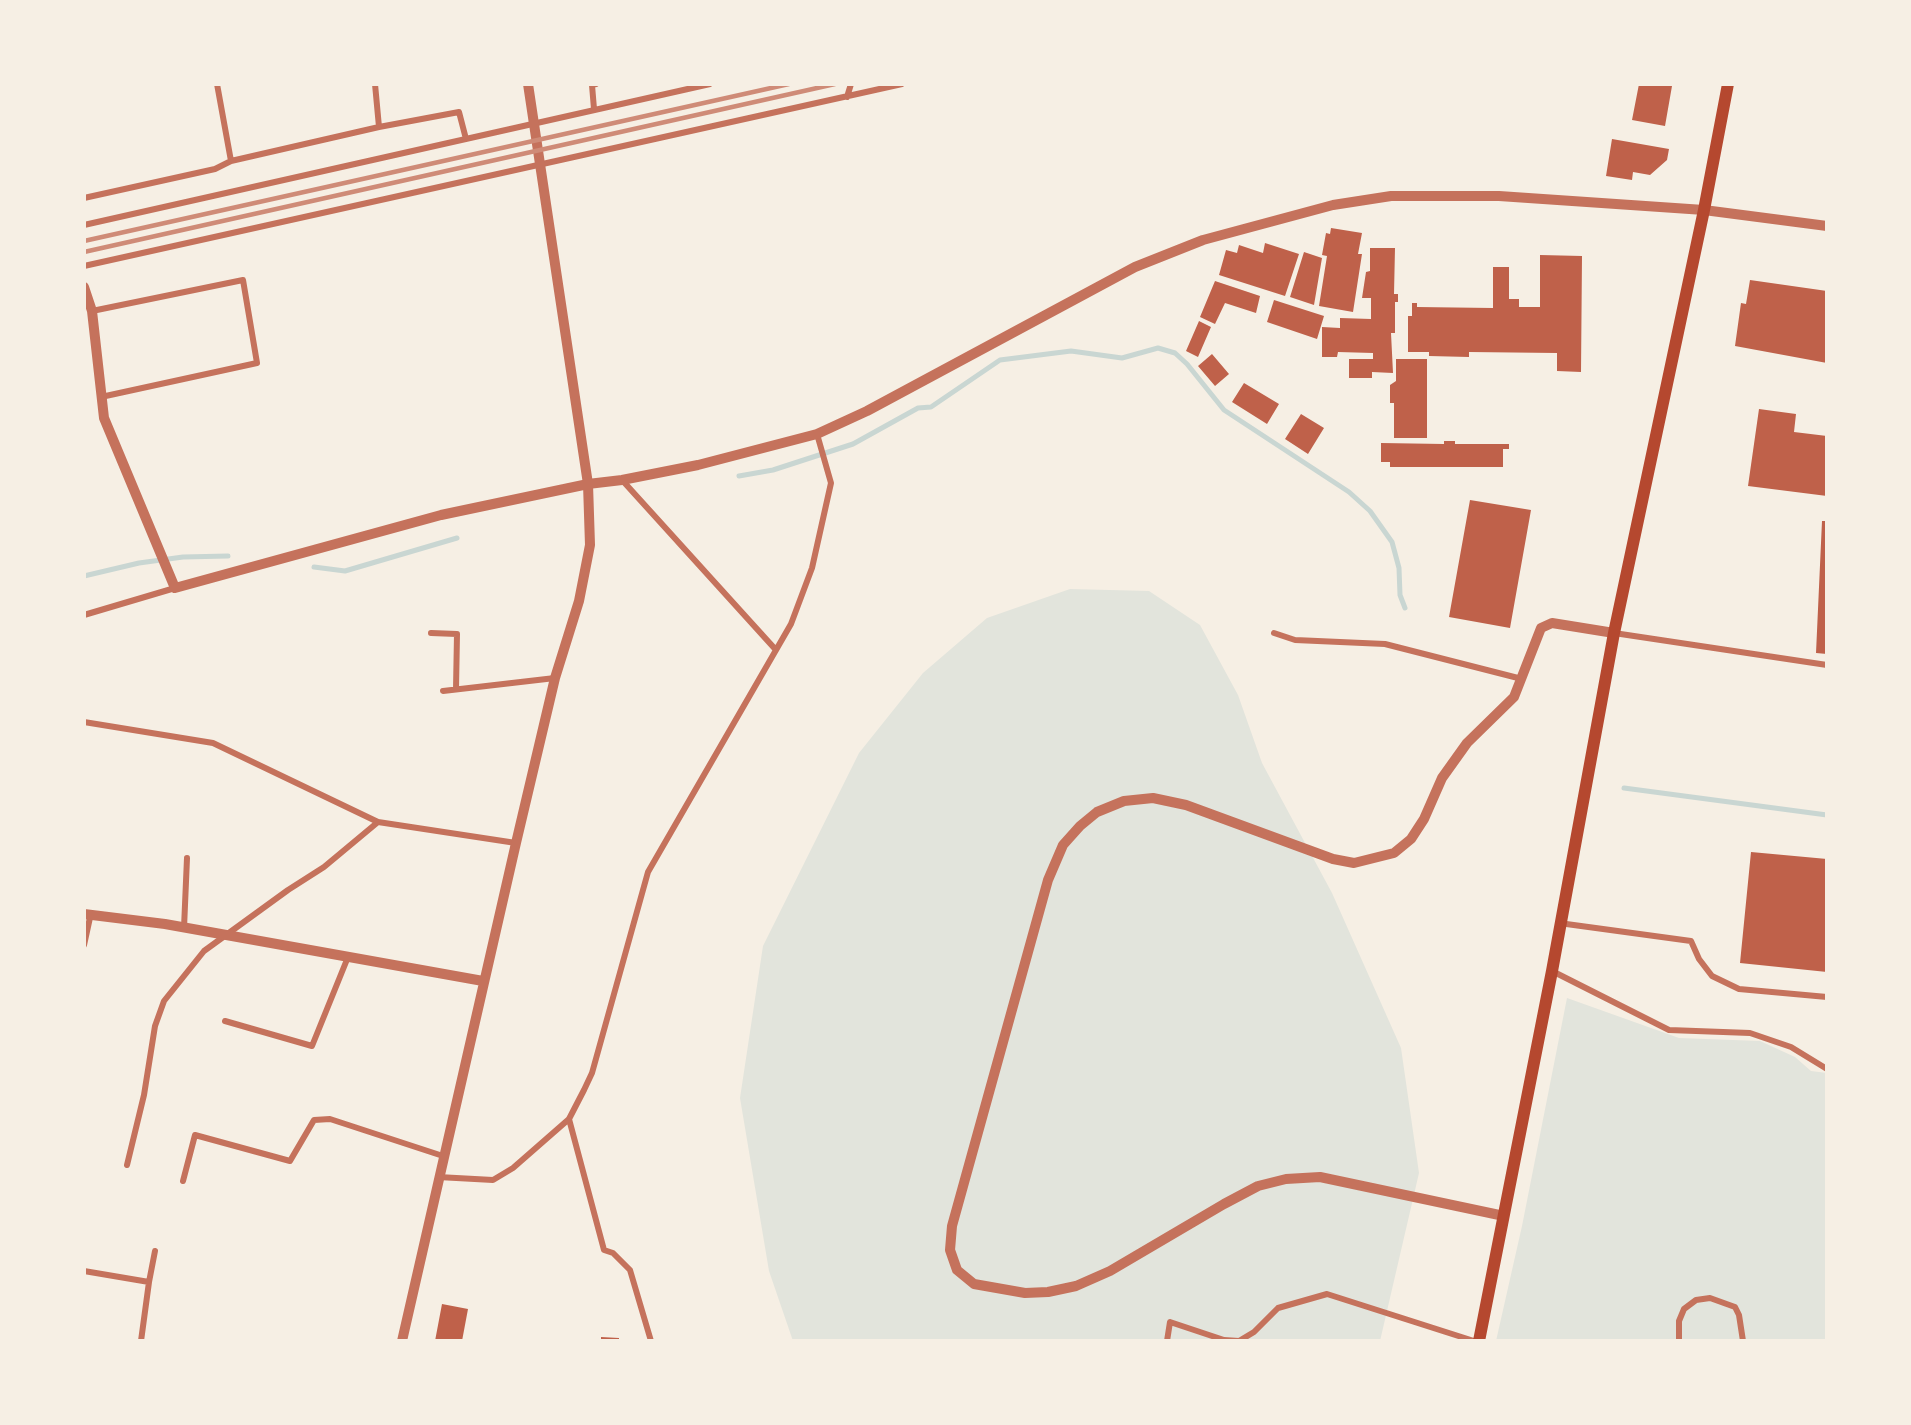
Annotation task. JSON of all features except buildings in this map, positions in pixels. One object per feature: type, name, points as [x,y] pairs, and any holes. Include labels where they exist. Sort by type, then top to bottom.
[{"type":"main road","points":[[1479,1341],[1552,971],[1559,922],[1614,633],[1704,210],[1728,84]]},
{"type":"street","points":[[217,84],[231,162]]},
{"type":"street","points":[[375,84],[379,127]]},
{"type":"street","points":[[402,1341],[483,981],[555,678],[579,601],[590,545],[588,484],[528,84]]},
{"type":"street","points":[[594,109],[592,85],[596,84]]},
{"type":"street","points":[[84,225],[533,122],[710,84]]},
{"type":"street","points":[[847,97],[850,84]]},
{"type":"street","points":[[84,266],[902,84]]},
{"type":"street","points":[[84,198],[215,169],[231,162],[379,127],[459,112],[466,139]]},
{"type":"street","points":[[84,615],[441,515],[588,484],[622,480],[698,465],[817,434],[867,411],[1135,267],[1203,240],[1333,205],[1391,196],[1499,196],[1704,210],[1827,226]]},
{"type":"street","points":[[92,311],[243,280],[257,363],[101,397]]},
{"type":"street","points":[[84,286],[92,311],[104,418],[174,588]]},
{"type":"street","points":[[438,1177],[493,1180],[513,1168],[569,1119],[592,1073],[648,872],[791,624],[812,568],[831,483],[817,434]]},
{"type":"street","points":[[622,480],[776,650]]},
{"type":"street","points":[[1504,1216],[1320,1177],[1298,1178],[1258,1186],[1110,1271],[1076,1286],[1048,1292],[1025,1293],[974,1284],[957,1270],[950,1250],[952,1226],[1048,880],[1063,845],[1097,812],[1124,801],[1153,798],[1186,805],[1333,859],[1354,863],[1375,860],[1394,853],[1411,838],[1424,819],[1442,778],[1460,752],[1514,697],[1541,628],[1552,623],[1827,665]]},
{"type":"street","points":[[431,633],[457,634],[456,689]]},
{"type":"street","points":[[1274,633],[1295,640],[1385,644],[1522,679]]},
{"type":"street","points":[[443,691],[555,678]]},
{"type":"street","points":[[84,722],[213,742],[378,822],[516,843]]},
{"type":"street","points":[[127,1165],[144,1095],[155,1026],[164,1001],[204,951],[324,867],[378,822]]},
{"type":"street","points":[[184,928],[187,858]]},
{"type":"street","points":[[84,945],[88,914],[184,928],[483,981]]},
{"type":"street","points":[[1559,922],[1690,941],[1699,959],[1713,976],[1739,989],[1827,997]]},
{"type":"street","points":[[225,1021],[312,1046],[348,957]]},
{"type":"street","points":[[1552,971],[1669,1030],[1750,1033],[1791,1047],[1827,1069]]},
{"type":"street","points":[[183,1180],[195,1135],[290,1161],[314,1120],[330,1119],[443,1156]]},
{"type":"street","points":[[569,1119],[604,1250],[613,1253],[630,1270],[651,1341]]},
{"type":"street","points":[[141,1341],[155,1251]]},
{"type":"street","points":[[84,1271],[149,1282]]},
{"type":"street","points":[[1167,1341],[1170,1322],[1224,1340],[1239,1341],[1254,1332],[1278,1308],[1327,1294],[1474,1341]]},
{"type":"street","points":[[1679,1341],[1679,1322],[1684,1310],[1696,1300],[1710,1298],[1735,1307],[1739,1315],[1743,1341]]},
{"type":"shaded area","points":[[1070,589],[1149,591],[1200,625],[1238,695],[1262,763],[1332,893],[1401,1048],[1419,1173],[1380,1341],[793,1341],[769,1271],[740,1098],[763,946],[859,753],[923,673],[987,618]]},
{"type":"shaded area","points":[[1567,998],[1679,1038],[1760,1041],[1795,1057],[1811,1071],[1827,1073],[1827,1341],[1496,1341],[1522,1226]]},
{"type":"waterway","points":[[739,476],[773,470],[853,444],[918,408],[931,407],[1000,360],[1071,351],[1122,358],[1158,348],[1175,353],[1187,364],[1224,410],[1349,492],[1370,511],[1392,542],[1399,568],[1400,595],[1405,608]]},
{"type":"waterway","points":[[314,567],[345,571],[457,538]]},
{"type":"waterway","points":[[84,576],[139,563],[183,557],[228,556]]},
{"type":"waterway","points":[[1624,788],[1827,815]]},
{"type":"railway","points":[[84,241],[789,84]]},
{"type":"railway","points":[[84,252],[835,84]]}]
